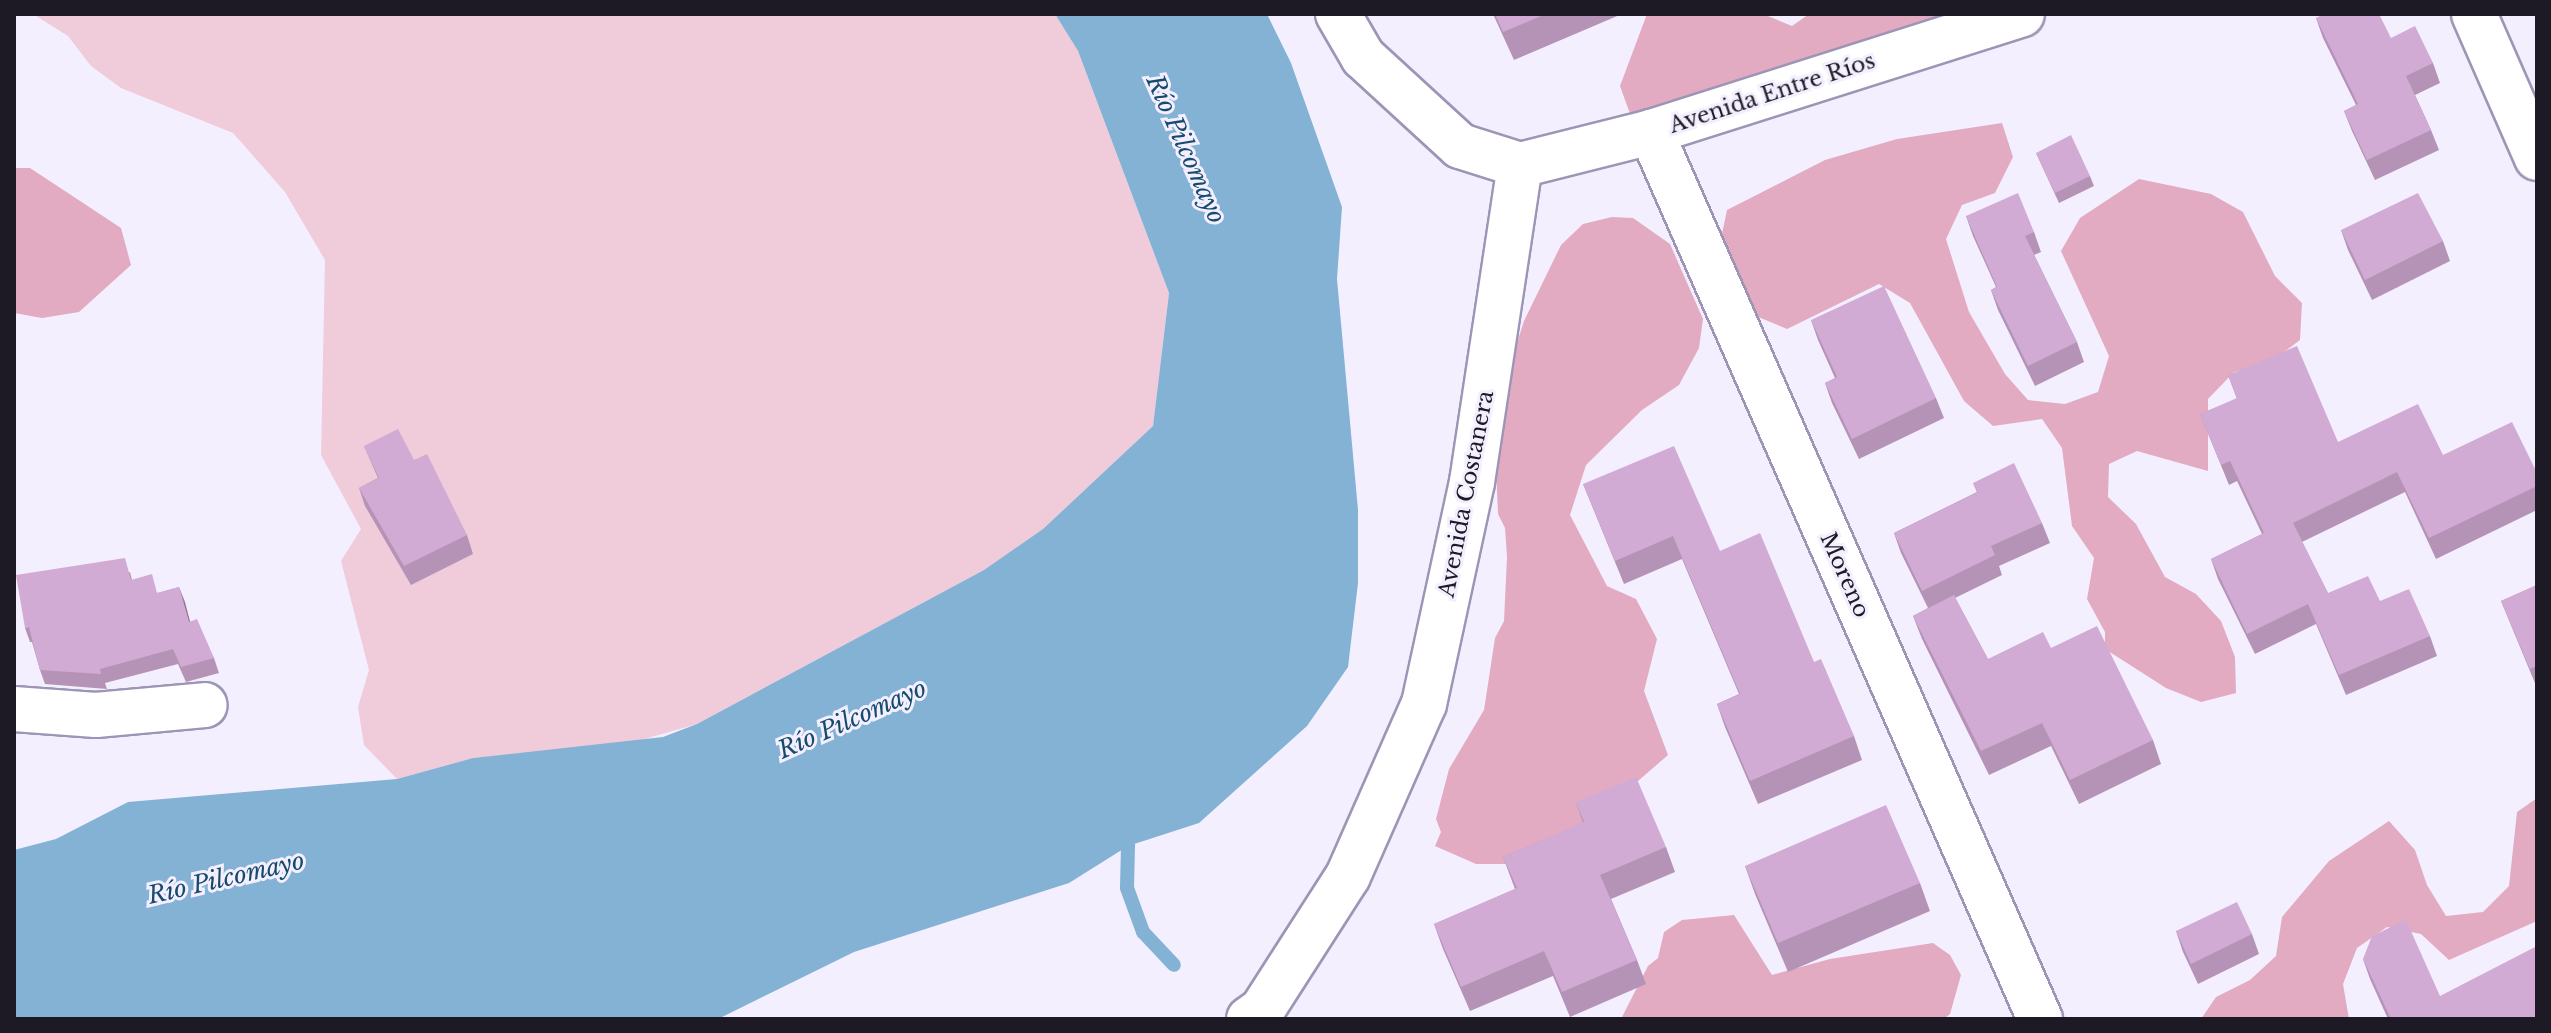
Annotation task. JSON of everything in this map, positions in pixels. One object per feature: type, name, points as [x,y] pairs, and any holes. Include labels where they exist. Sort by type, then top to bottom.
[{"type":"street","points":[[1338,14],[1363,57],[1460,146],[1520,165]]},
{"type":"street","name":"Avenida Entre Ríos","points":[[1520,165],[1651,132],[2022,14]]},
{"type":"street","points":[[2474,14],[2537,158]]},
{"type":"street","name":"Moreno","points":[[1651,132],[2040,1019]]},
{"type":"street","name":"Avenida Costanera","points":[[1249,1019],[1262,1010],[1348,876],[1424,704],[1472,482],[1520,165]]},
{"type":"street","points":[[14,709],[96,715],[205,705]]},
{"type":"shaded area","points":[[33,14],[1055,14],[1078,51],[1169,293],[1153,426],[1043,529],[984,570],[697,724],[627,744],[473,758],[397,779],[364,745],[358,707],[369,670],[341,561],[361,529],[321,455],[325,260],[285,192],[233,133],[121,88],[91,66],[68,36]]},
{"type":"shaded area","points":[[1647,14],[1763,14],[1792,26],[1809,14],[2021,14],[1903,29],[1799,61],[1759,119],[1737,130],[1716,131],[1637,120],[1629,111],[1620,86]]},
{"type":"shaded area","points":[[2002,123],[2013,157],[1995,193],[1962,205],[1946,239],[1969,312],[2005,374],[2028,400],[2065,404],[2098,392],[2109,356],[2061,251],[2080,218],[2139,179],[2211,194],[2243,212],[2275,276],[2302,303],[2300,340],[2269,363],[2234,372],[2208,399],[2208,471],[2137,451],[2109,464],[2108,497],[2136,524],[2165,577],[2196,594],[2221,621],[2235,657],[2236,693],[2201,702],[2166,688],[2105,649],[2105,632],[2087,599],[2094,558],[2072,526],[2062,448],[2042,419],[1993,426],[1964,401],[1910,303],[1879,284],[1787,329],[1751,314],[1719,248],[1727,210],[1825,160],[1897,139]]},
{"type":"shaded area","points":[[14,168],[30,168],[121,228],[131,265],[79,312],[42,318],[14,313]]},
{"type":"shaded area","points":[[1612,217],[1633,218],[1670,244],[1703,319],[1699,348],[1679,385],[1642,410],[1586,465],[1570,515],[1607,586],[1636,599],[1657,639],[1644,691],[1668,755],[1585,827],[1520,864],[1476,864],[1435,846],[1441,832],[1436,819],[1449,769],[1484,710],[1495,638],[1504,621],[1507,557],[1505,528],[1498,514],[1495,443],[1508,371],[1524,321],[1561,245],[1583,224]]},
{"type":"shaded area","points":[[2537,798],[2537,921],[2449,960],[2421,934],[2387,927],[2357,948],[2343,984],[2349,1019],[2201,1019],[2216,997],[2250,980],[2276,956],[2282,917],[2329,861],[2389,821],[2415,850],[2427,885],[2446,916],[2483,912],[2509,886],[2517,812]]},
{"type":"shaded area","points":[[1734,915],[1772,975],[1830,959],[1933,943],[1950,955],[1961,975],[1950,1014],[1944,1019],[1621,1019],[1648,966],[1658,958],[1664,932],[1682,920]]},
{"type":"water","name":"Río Pilcomayo","points":[[1055,14],[1267,14],[1291,63],[1342,207],[1337,279],[1358,510],[1358,583],[1348,667],[1307,726],[1199,823],[1128,846],[1069,883],[854,952],[718,1019],[14,1019],[14,850],[56,839],[128,802],[397,779],[473,758],[663,737],[697,724],[984,570],[1043,529],[1153,426],[1169,293],[1078,51]]},
{"type":"building","points":[[1495,14],[1546,14],[1503,32]]},
{"type":"building","points":[[2324,14],[2379,14],[2391,38],[2415,26],[2433,63],[2406,76],[2431,130],[2367,160],[2344,111],[2358,104],[2316,18]]},
{"type":"building","points":[[2071,135],[2090,176],[2055,193],[2036,153]]},
{"type":"building","points":[[2018,193],[2034,232],[2025,236],[2077,342],[2028,366],[1991,290],[1997,287],[1966,216]]},
{"type":"building","points":[[2418,193],[2443,241],[2365,280],[2341,230]]},
{"type":"building","points":[[1884,286],[1936,398],[1852,439],[1825,383],[1837,377],[1811,320]]},
{"type":"building","points":[[2297,346],[2338,442],[2418,404],[2443,455],[2512,422],[2537,473],[2537,486],[2429,538],[2397,472],[2293,523],[2328,593],[2368,576],[2380,601],[2409,589],[2430,636],[2339,675],[2308,604],[2247,634],[2211,559],[2264,533],[2230,461],[2221,465],[2200,414],[2237,398],[2228,375]]},
{"type":"building","points":[[398,429],[414,460],[427,454],[467,535],[404,566],[359,488],[379,478],[364,446]]},
{"type":"building","points":[[1674,446],[1720,551],[1760,533],[1814,662],[1821,659],[1854,736],[1750,781],[1717,704],[1740,694],[1673,536],[1615,561],[1583,484]]},
{"type":"building","points":[[2014,463],[2042,523],[1991,546],[1995,555],[1922,591],[1894,533],[1978,492],[1973,483]]},
{"type":"building","points":[[125,558],[131,580],[152,574],[157,593],[179,587],[189,622],[197,619],[214,658],[181,667],[173,649],[100,669],[101,674],[40,670],[29,627],[25,628],[16,575]]},
{"type":"building","points":[[2537,585],[2537,666],[2530,669],[2501,601]]},
{"type":"building","points":[[1954,595],[1988,659],[2043,632],[2051,648],[2097,626],[2153,740],[2070,780],[2042,723],[1981,751],[1913,616]]},
{"type":"building","points":[[1636,777],[1666,847],[1600,875],[1637,960],[1562,992],[1544,951],[1461,987],[1434,924],[1517,888],[1503,857],[1584,822],[1576,802]]},
{"type":"building","points":[[1886,805],[1920,883],[1778,943],[1745,866]]},
{"type":"building","points":[[2237,902],[2252,934],[2191,964],[2176,931]]},
{"type":"building","points":[[2406,920],[2440,996],[2537,946],[2537,1019],[2391,1019],[2363,959],[2372,936]]},
{"type":"waterway","points":[[1122,830],[1128,846],[1127,888],[1143,932],[1174,965]]}]
